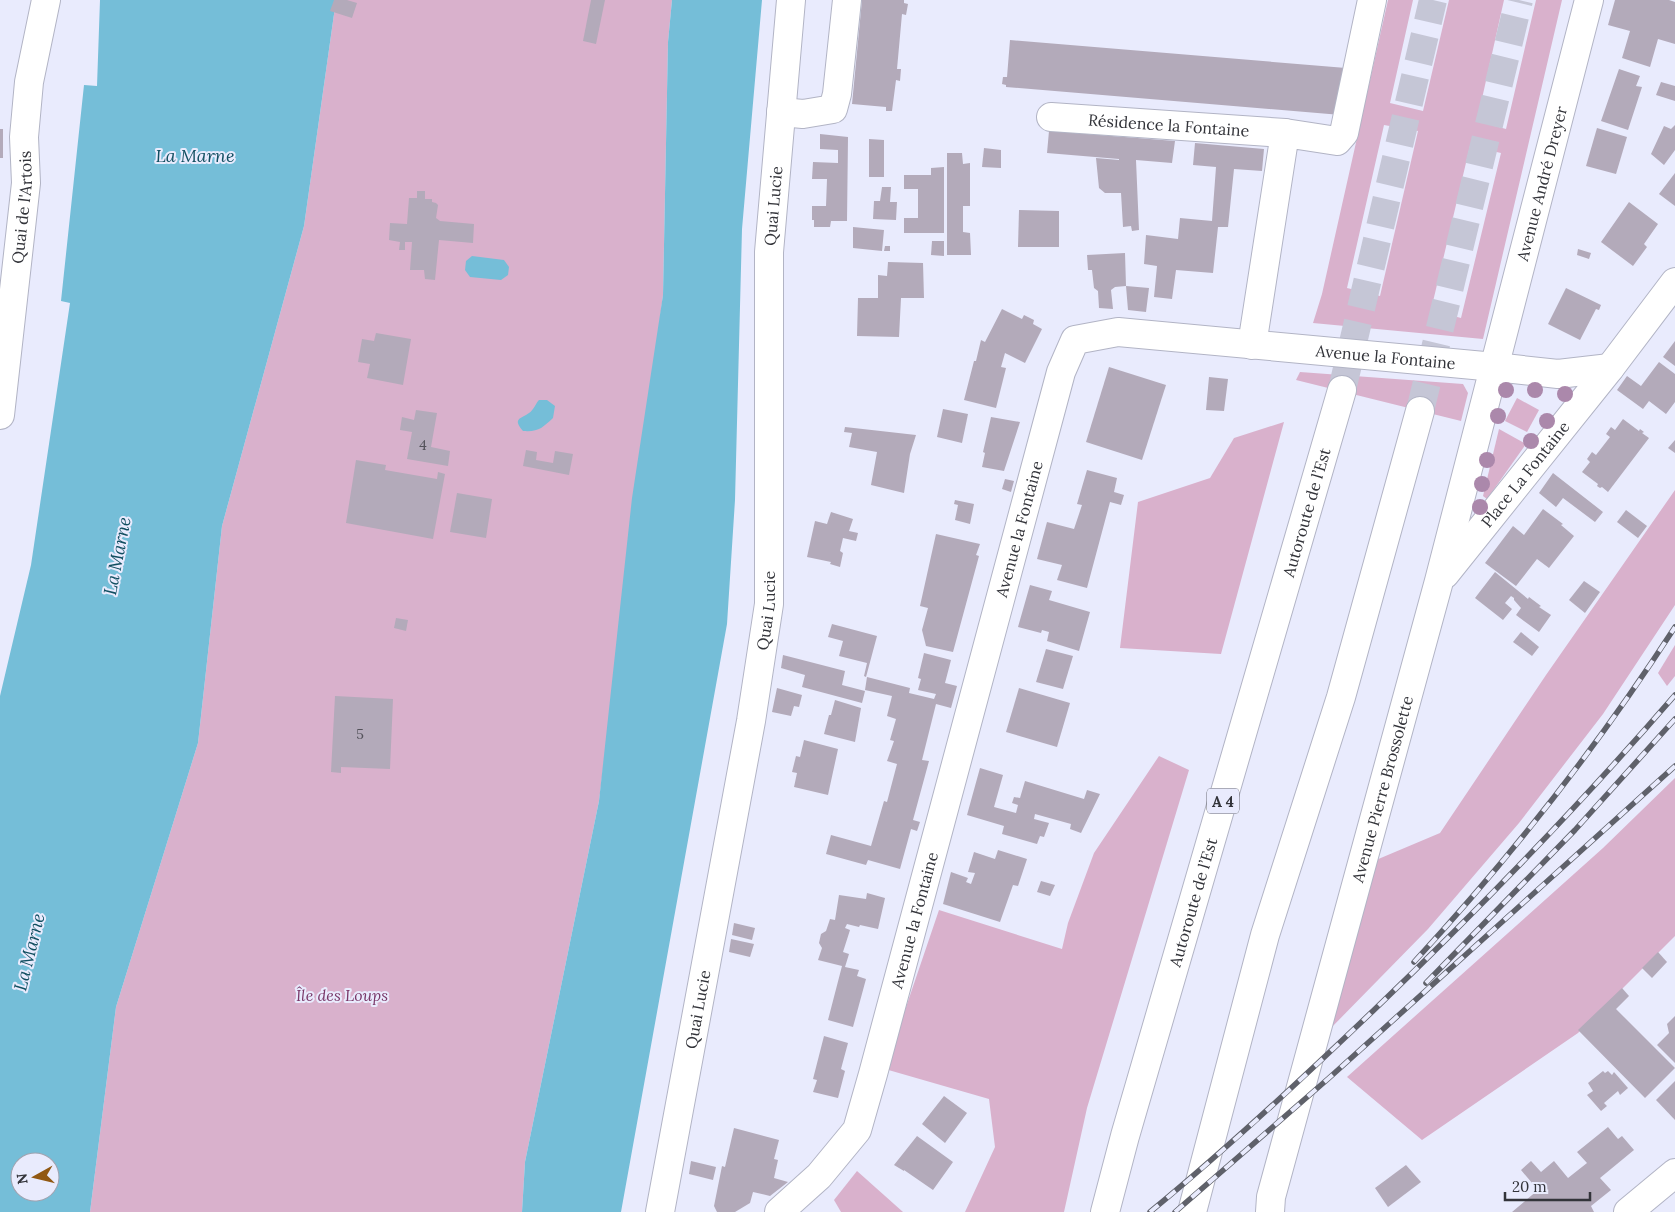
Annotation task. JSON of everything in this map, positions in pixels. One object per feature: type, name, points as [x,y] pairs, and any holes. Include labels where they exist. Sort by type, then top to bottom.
[{"type":"main road","name":"Quai de l'Artois","points":[[1,403],[26,183],[24,137],[29,82],[46,0]]},
{"type":"main road","name":"Quai Lucie","points":[[660,1212],[751,721],[769,604],[769,252],[791,0]]},
{"type":"main road","points":[[781,112],[803,114],[833,109],[837,94],[847,0]]},
{"type":"main road","name":"Résidence la Fontaine","points":[[1051,117],[1284,133],[1337,141],[1344,133],[1372,0]]},
{"type":"main road","name":"Avenue André Dreyer","points":[[1495,367],[1589,0]]},
{"type":"main road","points":[[1252,345],[1284,133]]},
{"type":"main road","name":"Place La Fontaine","points":[[1439,581],[1610,368],[1675,282]]},
{"type":"main road","name":"Avenue la Fontaine","points":[[780,1212],[820,1176],[857,1130],[1061,372],[1075,340],[1118,332],[1558,374],[1610,368]]},
{"type":"main road","name":"Avenue Pierre Brossolette","points":[[1270,1212],[1271,1197],[1439,581],[1495,367]]},
{"type":"main road","name":"Autoroute de l’Est","points":[[1104,1212],[1342,390]]},
{"type":"main road","points":[[1192,1212],[1264,935],[1341,697],[1420,411]]},
{"type":"main road","points":[[1628,1212],[1675,1173]]},
{"type":"green space","name":"Île des Loups","points":[[336,0],[672,0],[668,42],[663,295],[599,801],[525,1162],[522,1212],[90,1212],[116,1007],[198,743],[222,526],[304,226]]},
{"type":"green space","points":[[1388,0],[1413,0],[1390,103],[1423,111],[1449,0],[1504,0],[1477,121],[1506,129],[1536,0],[1562,0],[1483,339],[1313,323],[1322,294]],"holes":[[[1384,125],[1418,131],[1380,296],[1347,288]],[[1470,146],[1501,153],[1461,318],[1431,310]]]},
{"type":"green space","points":[[1300,372],[1463,384],[1468,393],[1461,421],[1296,380]]},
{"type":"green space","points":[[1517,398],[1539,410],[1527,432],[1505,421]]},
{"type":"green space","points":[[1284,422],[1221,654],[1120,648],[1138,502],[1210,478],[1234,438]]},
{"type":"green space","points":[[1499,429],[1526,444],[1487,499],[1483,496]]},
{"type":"green space","points":[[1675,490],[1675,605],[1603,714],[1519,823],[1428,929],[1330,1029],[1376,860],[1440,833],[1546,675]]},
{"type":"green space","points":[[1675,645],[1675,676],[1667,686],[1658,673]]},
{"type":"green space","points":[[1159,756],[1189,770],[1087,1108],[1064,1212],[965,1212],[995,1147],[989,1099],[885,1069],[939,910],[1062,949],[1068,923],[1094,853]]},
{"type":"green space","points":[[1675,778],[1675,936],[1578,1033],[1422,1140],[1347,1077],[1603,848]]},
{"type":"green space","points":[[857,1171],[903,1212],[841,1212],[834,1200]]},
{"type":"water","name":"La Marne","points":[[100,0],[336,0],[304,226],[222,526],[198,743],[116,1007],[90,1212],[0,1212],[0,696],[31,565],[70,303],[61,301],[84,85],[97,86]]},
{"type":"water","points":[[672,0],[762,0],[742,229],[735,500],[727,624],[621,1212],[522,1212],[525,1162],[599,801],[632,498],[663,295],[668,42]]},
{"type":"water","points":[[472,256],[504,260],[509,267],[508,275],[501,280],[470,277],[465,270],[466,261]]},
{"type":"water","points":[[539,400],[547,400],[555,406],[553,418],[540,429],[523,431],[518,424],[519,419],[530,412]]},
{"type":"building","points":[[334,0],[347,0],[357,3],[352,18],[330,11]]},
{"type":"building","points":[[591,0],[605,0],[596,44],[583,41]]},
{"type":"building","points":[[862,0],[904,0],[904,3],[908,4],[906,15],[902,14],[897,69],[901,69],[900,81],[896,80],[892,111],[886,111],[886,107],[852,104]]},
{"type":"building","points":[[1615,0],[1669,0],[1675,2],[1675,44],[1658,39],[1650,67],[1622,58],[1630,31],[1608,25]]},
{"type":"building","points":[[1010,40],[1346,68],[1341,115],[1006,87],[1006,85],[1002,84],[1003,77],[1007,77]]},
{"type":"building","points":[[1619,69],[1640,76],[1636,86],[1642,87],[1628,130],[1601,121]]},
{"type":"building","points":[[1661,82],[1675,86],[1675,101],[1656,95]]},
{"type":"building","points":[[1675,125],[1675,150],[1664,165],[1651,154],[1664,126],[1671,129]]},
{"type":"building","points":[[1597,128],[1627,137],[1616,174],[1586,166]]},
{"type":"building","points":[[0,129],[3,129],[3,158],[0,158]]},
{"type":"building","points":[[1049,131],[1175,141],[1172,163],[1136,160],[1139,230],[1132,231],[1131,226],[1123,227],[1121,193],[1105,193],[1099,188],[1096,158],[1119,159],[1047,153]]},
{"type":"building","points":[[820,134],[848,137],[847,221],[831,221],[830,227],[814,227],[814,220],[812,220],[812,206],[826,206],[827,179],[812,179],[813,162],[838,163],[838,150],[820,149]]},
{"type":"building","points":[[869,139],[884,140],[884,177],[869,177]]},
{"type":"building","points":[[1195,143],[1264,149],[1262,171],[1234,169],[1228,227],[1218,227],[1213,273],[1176,270],[1172,299],[1154,297],[1157,266],[1144,264],[1146,235],[1178,239],[1180,218],[1212,221],[1216,167],[1193,165]]},
{"type":"building","points":[[984,148],[1001,150],[1001,168],[982,167]]},
{"type":"building","points":[[947,153],[962,153],[963,164],[970,163],[970,206],[963,206],[963,232],[970,233],[971,255],[947,255]]},
{"type":"building","points":[[944,167],[944,233],[904,233],[904,218],[918,218],[918,189],[904,189],[904,175],[931,175],[931,168]]},
{"type":"building","points":[[1675,173],[1675,206],[1659,194]]},
{"type":"building","points":[[882,187],[891,187],[890,202],[897,202],[896,220],[873,219],[874,201],[880,201]]},
{"type":"building","points":[[417,191],[425,191],[425,199],[432,199],[432,202],[438,205],[436,218],[440,221],[474,224],[473,243],[439,240],[435,280],[425,279],[424,270],[410,270],[412,242],[405,242],[405,250],[399,250],[400,242],[389,240],[390,223],[407,224],[409,198],[417,198]]},
{"type":"building","points":[[1629,202],[1658,224],[1644,244],[1647,247],[1633,266],[1601,242]]},
{"type":"building","points":[[1019,210],[1059,211],[1059,247],[1018,247]]},
{"type":"building","points":[[853,227],[884,230],[882,251],[853,248]]},
{"type":"building","points":[[932,241],[944,241],[944,256],[931,255]]},
{"type":"building","points":[[885,246],[890,246],[890,251],[884,251]]},
{"type":"building","points":[[1578,249],[1591,253],[1589,259],[1577,255]]},
{"type":"building","points":[[1125,253],[1126,286],[1115,287],[1111,290],[1113,309],[1099,308],[1098,291],[1094,288],[1092,270],[1088,270],[1087,255]]},
{"type":"building","points":[[888,262],[923,263],[924,298],[901,298],[899,337],[857,336],[858,298],[878,298],[878,275],[887,276]]},
{"type":"building","points":[[1126,286],[1149,288],[1146,312],[1128,310]]},
{"type":"building","points":[[1566,288],[1601,305],[1599,310],[1596,309],[1580,340],[1548,324]]},
{"type":"building","points":[[1002,309],[1022,319],[1024,315],[1034,320],[1033,324],[1042,329],[1025,363],[1005,353],[1001,367],[1006,368],[996,408],[964,400],[981,340],[985,342]]},
{"type":"building","points":[[376,333],[411,339],[403,385],[367,378],[370,364],[358,362],[362,339],[374,341]]},
{"type":"building","points":[[1675,341],[1675,366],[1663,357]]},
{"type":"building","points":[[1659,362],[1675,374],[1675,402],[1666,414],[1649,401],[1643,409],[1617,390],[1627,376],[1641,386]]},
{"type":"building","points":[[1109,367],[1166,385],[1142,460],[1086,442]]},
{"type":"building","points":[[1209,377],[1228,379],[1224,411],[1206,410]]},
{"type":"building","points":[[943,409],[968,414],[962,443],[937,437]]},
{"type":"building","points":[[416,410],[437,413],[431,447],[450,451],[448,466],[407,459],[412,432],[400,430],[402,417],[414,420]]},
{"type":"building","points":[[991,417],[1020,422],[1004,471],[982,467],[985,453],[983,452]]},
{"type":"building","points":[[1623,419],[1639,431],[1640,429],[1649,438],[1608,492],[1602,487],[1597,486],[1598,484],[1582,472],[1590,462],[1587,459],[1592,452],[1596,455],[1610,437],[1606,434],[1611,427],[1615,430]]},
{"type":"building","points":[[845,427],[916,435],[910,454],[904,493],[871,485],[877,452],[849,447],[852,433],[844,432]]},
{"type":"building","points":[[1675,440],[1675,453],[1668,448]]},
{"type":"building","points":[[526,450],[537,452],[536,460],[553,463],[555,451],[573,454],[569,475],[523,466]]},
{"type":"building","points":[[356,460],[386,465],[385,470],[437,479],[438,472],[445,474],[433,539],[346,523]]},
{"type":"building","points":[[1087,470],[1117,478],[1114,492],[1124,495],[1121,505],[1110,502],[1087,588],[1057,580],[1062,565],[1037,559],[1047,522],[1074,529],[1082,505],[1077,504]]},
{"type":"building","points":[[1553,473],[1603,512],[1595,522],[1563,498],[1556,507],[1539,493]]},
{"type":"building","points":[[1005,479],[1014,481],[1011,492],[1002,489]]},
{"type":"building","points":[[457,493],[492,499],[486,538],[450,532]]},
{"type":"building","points":[[955,500],[974,504],[970,524],[955,520],[958,505],[954,504]]},
{"type":"building","points":[[1543,509],[1563,524],[1561,525],[1574,536],[1549,568],[1537,559],[1516,586],[1485,563],[1513,526],[1524,535]]},
{"type":"building","points":[[1626,510],[1647,526],[1638,538],[1617,522]]},
{"type":"building","points":[[831,512],[853,519],[849,531],[858,533],[856,541],[843,538],[840,551],[843,553],[840,567],[830,564],[831,562],[807,557],[815,521],[827,524]]},
{"type":"building","points":[[936,534],[980,544],[976,555],[979,556],[953,652],[926,646],[922,630],[928,608],[920,606]]},
{"type":"building","points":[[1495,572],[1551,615],[1539,632],[1516,615],[1521,608],[1511,596],[1505,603],[1512,609],[1503,620],[1475,598]]},
{"type":"building","points":[[1584,581],[1600,592],[1585,613],[1569,600]]},
{"type":"building","points":[[1030,585],[1052,591],[1049,600],[1090,612],[1079,651],[1047,641],[1049,632],[1042,630],[1041,633],[1018,627]]},
{"type":"building","points":[[396,618],[408,620],[406,631],[394,628]]},
{"type":"building","points":[[832,624],[877,636],[866,677],[864,676],[867,663],[839,656],[843,641],[828,637]]},
{"type":"building","points":[[1521,632],[1539,647],[1532,656],[1513,642]]},
{"type":"building","points":[[1046,649],[1073,656],[1063,689],[1036,682]]},
{"type":"building","points":[[924,653],[951,660],[945,683],[957,686],[951,708],[936,704],[922,760],[929,761],[913,820],[920,822],[917,831],[911,829],[900,869],[868,860],[866,865],[826,854],[831,835],[871,846],[884,801],[887,802],[897,764],[887,761],[894,741],[890,740],[896,719],[887,716],[892,696],[865,690],[867,677],[910,688],[909,693],[934,699],[936,694],[918,690],[921,679],[918,678]]},
{"type":"building","points":[[783,655],[845,671],[842,685],[865,691],[862,703],[802,687],[805,675],[781,668]]},
{"type":"building","points":[[777,688],[802,695],[799,707],[794,706],[791,716],[772,712]]},
{"type":"building","points":[[1019,688],[1070,703],[1057,747],[1006,732]]},
{"type":"building","points":[[335,696],[393,699],[390,769],[341,767],[341,773],[331,772]]},
{"type":"building","points":[[835,700],[861,708],[855,742],[824,734]]},
{"type":"building","points":[[804,740],[838,749],[828,795],[794,787],[797,773],[792,772],[796,756],[800,757]]},
{"type":"building","points":[[980,768],[1003,775],[994,807],[1016,813],[1018,805],[1012,803],[1014,797],[1020,798],[1025,781],[1084,799],[1087,790],[1100,794],[1081,833],[1070,829],[1071,824],[1035,814],[1034,819],[1049,823],[1044,837],[1040,836],[1037,844],[1002,834],[1004,826],[967,815]]},
{"type":"building","points":[[998,850],[1027,859],[1018,886],[1013,885],[1000,922],[943,904],[951,872],[968,878],[966,882],[971,884],[975,873],[968,872],[974,852],[995,859]]},
{"type":"building","points":[[1041,881],[1055,885],[1050,896],[1037,892]]},
{"type":"building","points":[[867,893],[885,898],[878,929],[847,924],[845,928],[850,930],[843,952],[849,954],[845,967],[859,970],[857,976],[866,979],[853,1027],[828,1020],[842,966],[818,960],[822,948],[819,943],[821,934],[826,931],[830,919],[835,920],[839,895],[866,899]]},
{"type":"building","points":[[734,923],[755,928],[752,940],[732,935]]},
{"type":"building","points":[[731,939],[754,944],[750,957],[729,952]]},
{"type":"building","points":[[1658,952],[1667,962],[1652,978],[1642,968]]},
{"type":"building","points":[[1622,988],[1629,996],[1616,1009],[1675,1068],[1645,1098],[1578,1030]]},
{"type":"building","points":[[1675,1016],[1675,1063],[1657,1045],[1669,1033],[1667,1024]]},
{"type":"building","points":[[824,1036],[848,1043],[841,1069],[845,1071],[838,1098],[813,1092],[817,1080],[813,1079]]},
{"type":"building","points":[[1603,1071],[1605,1073],[1608,1071],[1612,1075],[1614,1072],[1628,1088],[1620,1095],[1618,1091],[1604,1103],[1607,1106],[1601,1111],[1587,1095],[1593,1091],[1588,1083]]},
{"type":"building","points":[[1675,1081],[1675,1120],[1656,1100]]},
{"type":"building","points":[[944,1096],[967,1113],[945,1143],[922,1124]]},
{"type":"building","points":[[1608,1127],[1618,1139],[1622,1136],[1634,1150],[1600,1178],[1611,1190],[1591,1206],[1594,1212],[1512,1212],[1538,1190],[1521,1170],[1531,1161],[1541,1172],[1554,1161],[1568,1178],[1587,1163],[1577,1152]]},
{"type":"building","points":[[734,1128],[779,1140],[774,1159],[778,1160],[774,1178],[788,1182],[770,1196],[753,1192],[750,1203],[735,1212],[717,1212],[714,1206],[722,1166],[725,1167]]},
{"type":"building","points":[[917,1136],[953,1162],[933,1190],[894,1165]]},
{"type":"building","points":[[691,1161],[716,1167],[713,1180],[689,1174]]},
{"type":"building","points":[[1406,1165],[1421,1182],[1388,1207],[1375,1188]]},
{"type":"tunnel","points":[[1342,390],[1433,0]]},
{"type":"tunnel","points":[[1420,411],[1519,0]]},
{"type":"railway","points":[[1414,962],[1485,882],[1552,800],[1615,715],[1675,627]]},
{"type":"railway","points":[[1150,1212],[1264,1113],[1414,971],[1491,895],[1566,816],[1675,695]]},
{"type":"railway","points":[[1426,983],[1575,830],[1675,719]]},
{"type":"railway","points":[[1175,1212],[1329,1078],[1675,766]]}]
